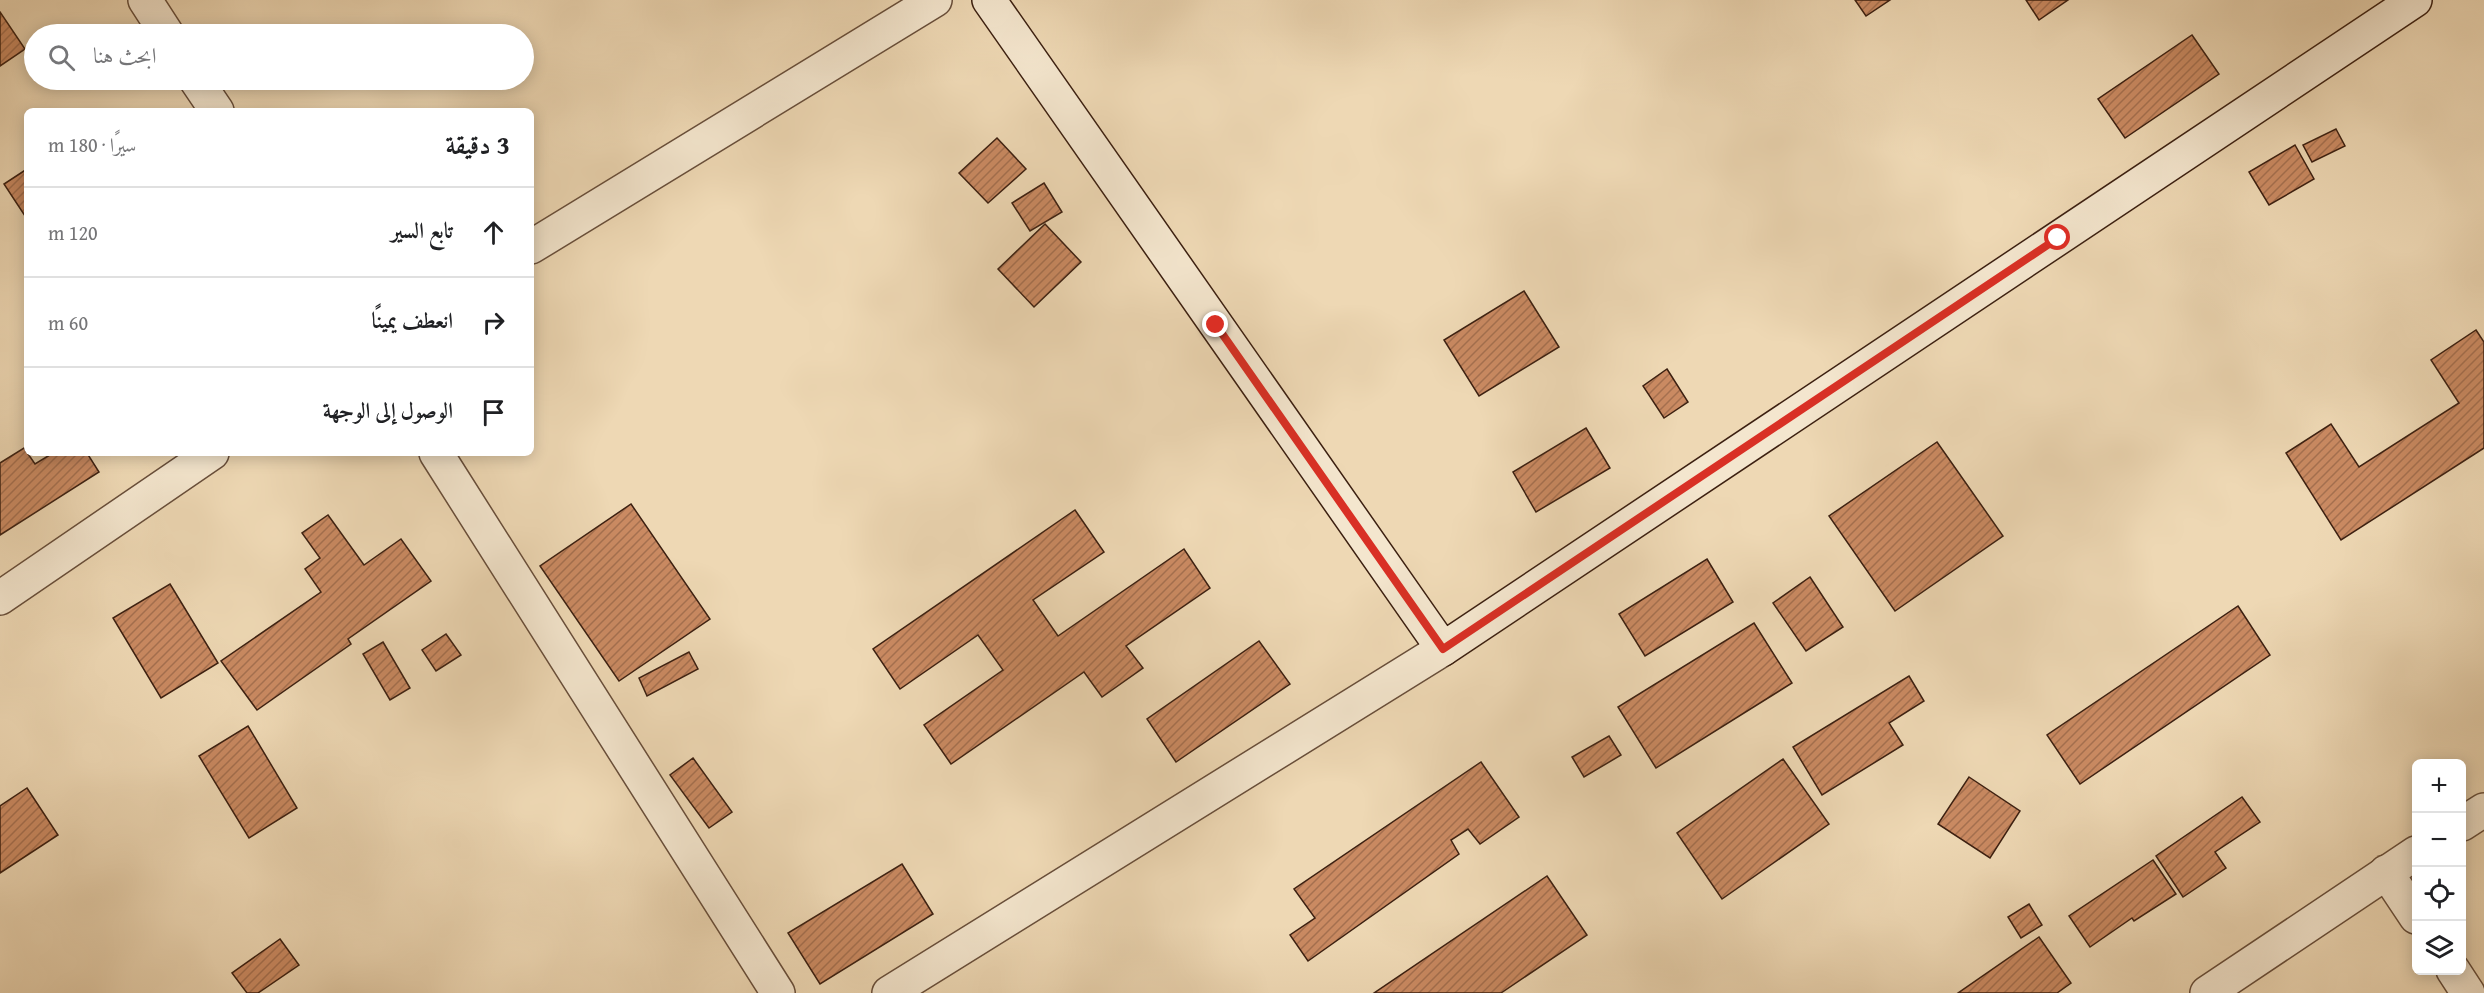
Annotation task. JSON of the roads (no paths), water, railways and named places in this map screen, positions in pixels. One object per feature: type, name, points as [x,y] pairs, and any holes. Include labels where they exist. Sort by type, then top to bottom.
[{"type":"street","points":[[145,0],[161,24]]},
{"type":"street","points":[[534,245],[935,0]]},
{"type":"street","points":[[989,0],[1443,649]]},
{"type":"street","points":[[889,993],[1443,649],[2415,0]]},
{"type":"street","points":[[203,90],[215,108]]},
{"type":"street","points":[[0,598],[208,456]]},
{"type":"street","points":[[438,456],[778,993]]},
{"type":"street","points":[[2466,821],[2484,810]]},
{"type":"street","points":[[2207,993],[2412,856]]},
{"type":"street","points":[[2386,872],[2412,911]]},
{"type":"street","points":[[2456,975],[2468,993]]}]
